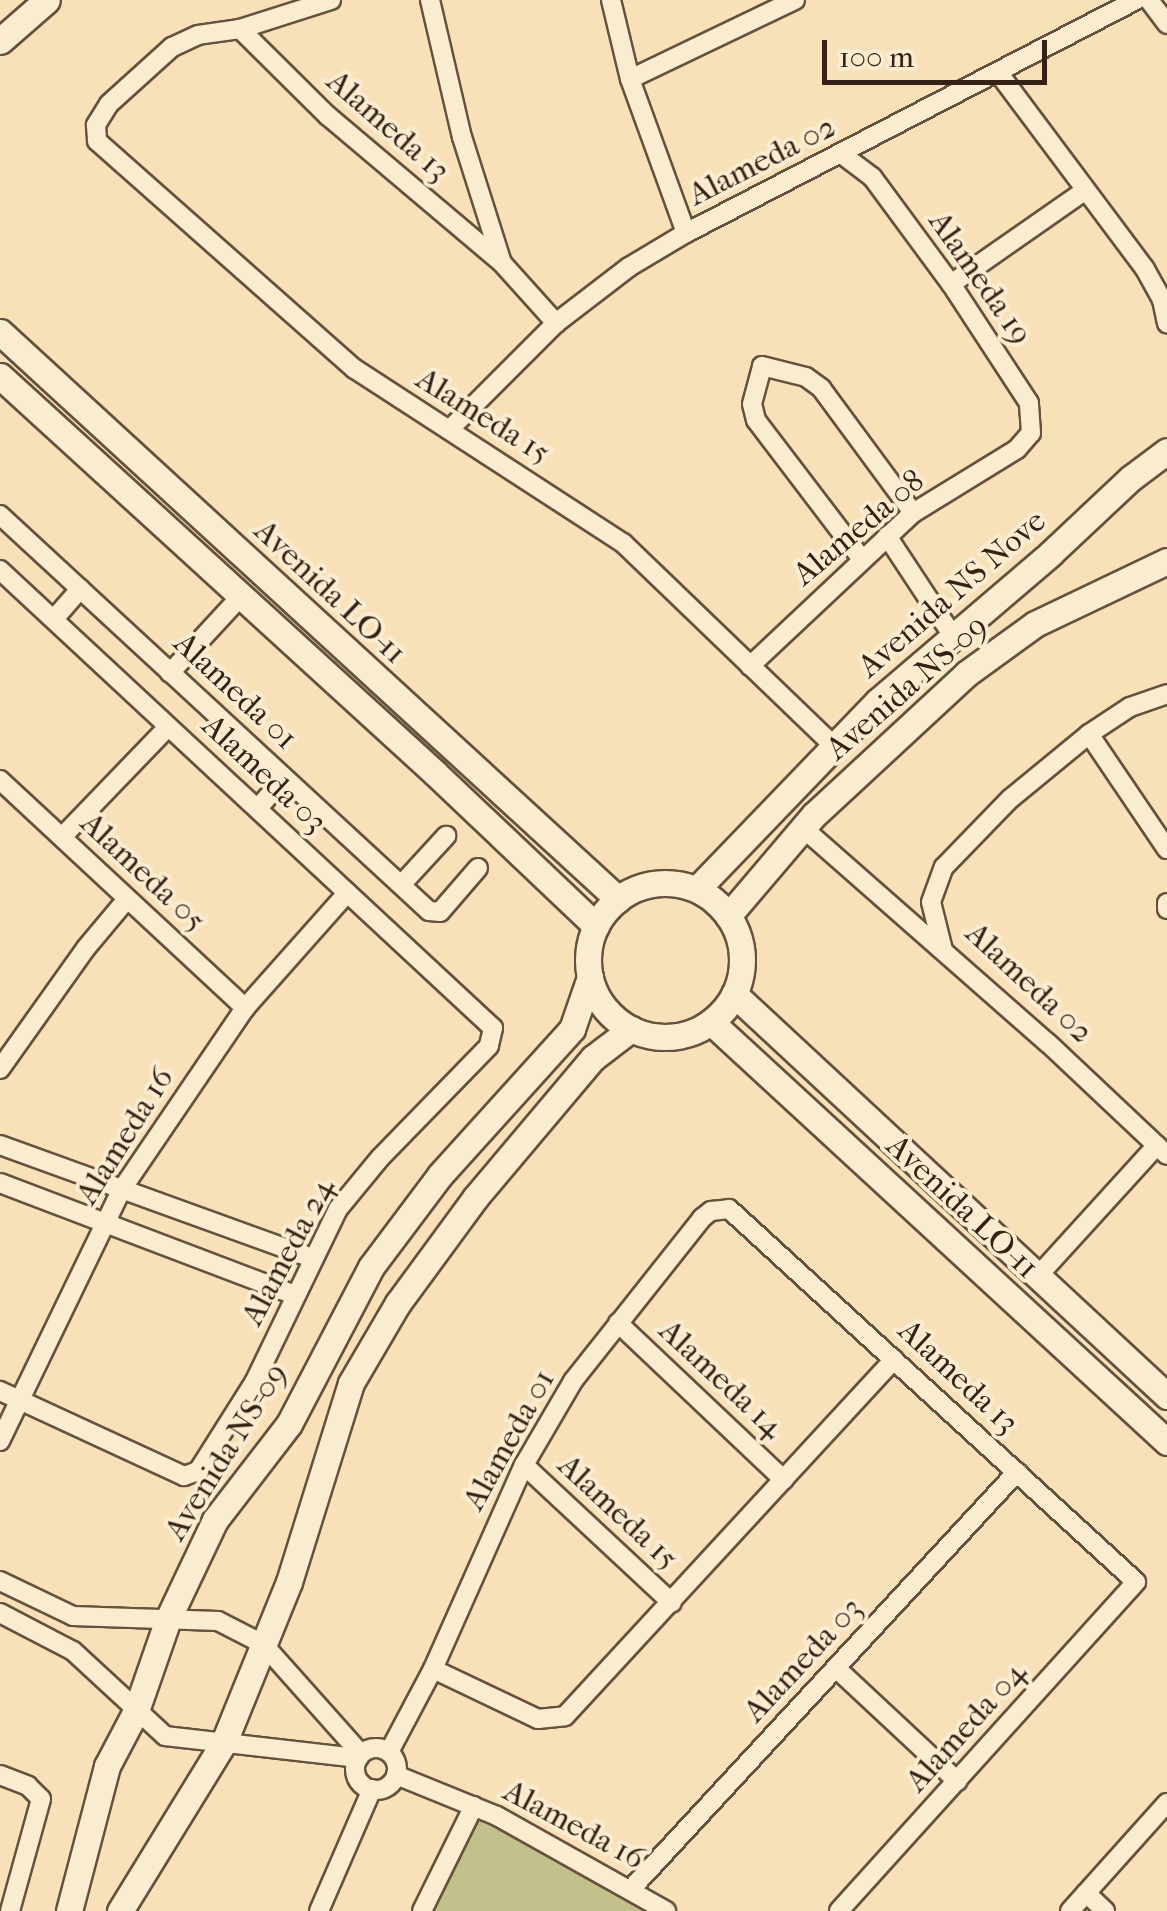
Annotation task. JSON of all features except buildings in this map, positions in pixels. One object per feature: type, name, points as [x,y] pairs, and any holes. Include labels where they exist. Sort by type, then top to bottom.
[{"type":"street","points":[[0,41],[47,0]]},
{"type":"street","points":[[240,30],[331,0]]},
{"type":"street","name":"Alameda 13","points":[[430,0],[462,136],[502,263]]},
{"type":"street","points":[[612,0],[630,79],[686,233]]},
{"type":"street","name":"Alameda 02","points":[[451,428],[556,323],[629,268],[686,233],[1000,75],[1077,28],[1136,0]]},
{"type":"street","points":[[1149,0],[1167,24]]},
{"type":"street","points":[[630,79],[786,2]]},
{"type":"street","name":"Alameda 15","points":[[240,30],[198,35],[172,47],[110,104],[96,125],[97,142],[355,369],[623,543],[833,745]]},
{"type":"street","name":"Alameda 13","points":[[240,30],[328,116],[502,263],[556,323]]},
{"type":"street","points":[[1000,75],[1145,269],[1164,302],[1167,323]]},
{"type":"street","name":"Alameda 19","points":[[842,154],[872,177],[952,284],[1033,413],[1031,433],[1018,450]]},
{"type":"street","points":[[952,284],[1084,192]]},
{"type":"street","name":"Avenida LO-11","points":[[0,332],[618,899]]},
{"type":"street","points":[[861,558],[756,420],[752,404],[762,366],[806,377],[821,388],[913,513]]},
{"type":"street","name":"Avenida LO-11","points":[[0,376],[596,926]]},
{"type":"street","name":"Alameda 08","points":[[750,666],[913,513],[1018,450]]},
{"type":"street","name":"Avenida NS Nove","points":[[697,889],[789,796],[833,745],[1131,478],[1167,451]]},
{"type":"street","name":"Alameda 01","points":[[0,515],[429,911],[440,912],[478,868]]},
{"type":"street","points":[[887,536],[953,636]]},
{"type":"street","name":"Avenida NS-09","points":[[728,916],[803,828],[905,726],[1014,638],[1167,560]]},
{"type":"street","name":"Alameda 03","points":[[0,570],[489,1020]]},
{"type":"street","points":[[54,620],[80,589]]},
{"type":"street","points":[[170,673],[241,596]]},
{"type":"street","name":"Alameda 02","points":[[1162,1150],[943,950],[931,902],[944,867],[1010,799],[1089,734],[1130,707],[1167,694]]},
{"type":"street","points":[[63,836],[168,726]]},
{"type":"street","points":[[1089,734],[1167,849]]},
{"type":"street","points":[[259,808],[284,778]]},
{"type":"street","name":"Alameda 05","points":[[2,786],[63,836],[245,1008]]},
{"type":"street","points":[[803,828],[943,950]]},
{"type":"street","points":[[401,884],[446,836]]},
{"type":"street","points":[[661,883],[697,889],[728,916],[740,941],[742,968],[734,994],[711,1022],[672,1036],[631,1029],[608,1012],[590,976],[588,951],[596,926],[618,899],[638,888],[661,883]]},
{"type":"street","name":"Alameda 16","points":[[0,1441],[122,1189],[245,1008],[347,893]]},
{"type":"street","points":[[0,1069],[86,948],[127,899]]},
{"type":"street","name":"Avenida NS-09","points":[[69,1911],[108,1766],[136,1711],[168,1619],[215,1520],[288,1424],[371,1267],[440,1175],[572,1029],[590,976]]},
{"type":"street","name":"Avenida LO-11","points":[[734,994],[1167,1396]]},
{"type":"street","name":"Alameda 24","points":[[18,1400],[184,1476],[198,1470],[254,1381],[312,1258],[354,1187],[488,1046],[492,1033],[489,1020]]},
{"type":"street","name":"Avenida LO-11","points":[[711,1022],[1167,1442]]},
{"type":"street","points":[[120,1911],[224,1742],[308,1528],[332,1436],[351,1383],[435,1248],[592,1058],[631,1029]]},
{"type":"street","points":[[0,1145],[312,1258]]},
{"type":"street","points":[[1038,1276],[1162,1150]]},
{"type":"street","points":[[0,1182],[295,1295]]},
{"type":"street","name":"Alameda 01","points":[[389,1752],[432,1670],[524,1464],[573,1381],[702,1218],[721,1208],[740,1215]]},
{"type":"street","name":"Alameda 13","points":[[740,1215],[1136,1582]]},
{"type":"street","name":"Alameda 14","points":[[618,1323],[784,1480]]},
{"type":"street","points":[[432,1670],[538,1719],[558,1720],[672,1603],[894,1359]]},
{"type":"street","points":[[0,1392],[18,1400]]},
{"type":"street","name":"Alameda 15","points":[[524,1464],[672,1603]]},
{"type":"street","name":"Alameda 03","points":[[632,1888],[1017,1472]]},
{"type":"street","points":[[0,1581],[73,1616],[218,1621],[263,1644],[360,1756],[357,1777],[372,1789],[387,1787],[396,1775],[397,1766],[389,1752],[374,1748],[360,1756],[165,1736],[60,1642],[0,1613]]},
{"type":"street","name":"Alameda 04","points":[[840,1911],[1136,1582]]},
{"type":"street","points":[[836,1668],[957,1781]]},
{"type":"street","points":[[0,1775],[28,1786],[41,1800],[10,1911]]},
{"type":"street","name":"Alameda 16","points":[[396,1775],[474,1806],[632,1888],[666,1911]]},
{"type":"street","points":[[319,1911],[372,1789]]},
{"type":"street","points":[[1070,1911],[1167,1803]]},
{"type":"street","points":[[422,1911],[474,1806]]},
{"type":"street","points":[[1086,1893],[1105,1911]]},
{"type":"shaded area","points":[[474,1806],[663,1911],[422,1911]]}]
